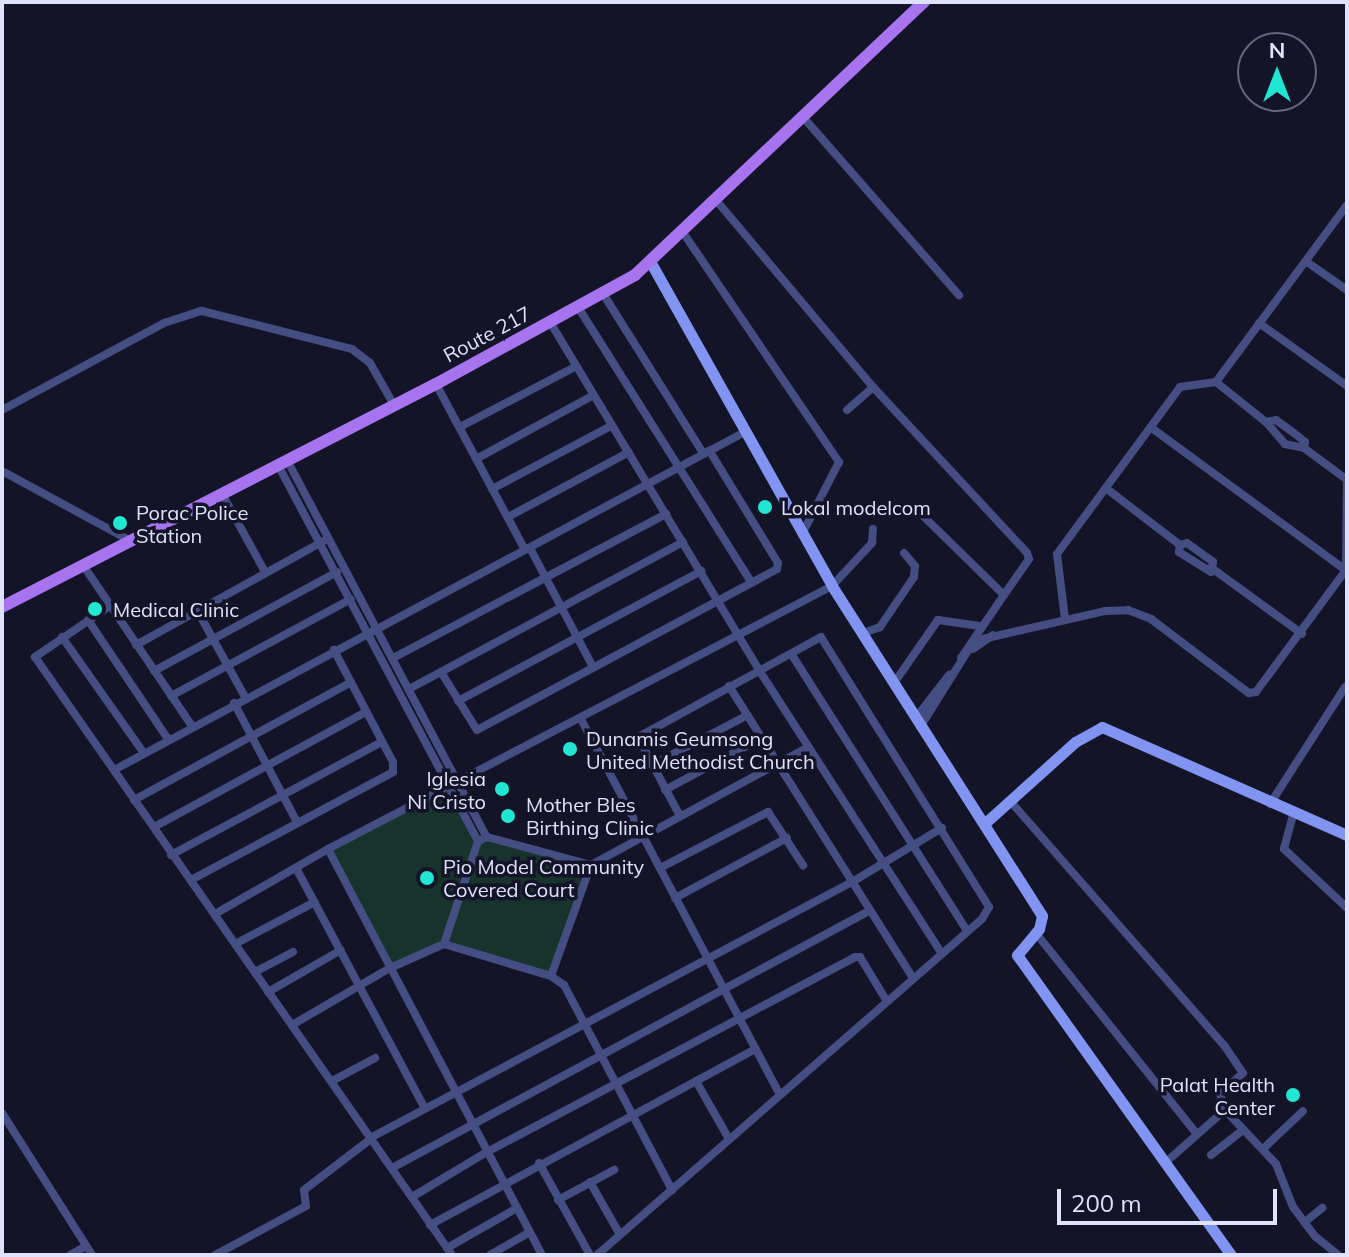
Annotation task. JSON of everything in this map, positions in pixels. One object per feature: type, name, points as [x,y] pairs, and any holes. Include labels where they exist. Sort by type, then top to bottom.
[{"type":"main road","name":"Route 217","points":[[2,607],[436,384],[578,307],[651,263],[924,2]]},
{"type":"street","points":[[803,117],[959,295]]},
{"type":"street","points":[[716,200],[873,387],[1027,553],[1029,559],[980,626],[917,723]]},
{"type":"street","points":[[1065,619],[1054,560],[1153,429],[1180,387],[1216,382],[1347,205]]},
{"type":"street","points":[[684,234],[839,462],[802,534]]},
{"type":"street","points":[[1307,262],[1347,290]]},
{"type":"street","points":[[651,263],[743,433],[832,586],[1042,916],[1035,932],[1017,955],[1231,1255]]},
{"type":"street","points":[[441,672],[475,730],[777,569],[778,563],[602,292]]},
{"type":"street","points":[[578,307],[751,582]]},
{"type":"street","points":[[2,410],[164,323],[202,311],[352,349],[370,363],[394,405]]},
{"type":"street","points":[[550,322],[759,670],[941,952]]},
{"type":"street","points":[[1259,323],[1347,386]]},
{"type":"street","points":[[460,427],[575,367]]},
{"type":"street","points":[[917,723],[973,649],[994,635],[1112,610],[1140,614],[1249,693],[1262,689],[1346,570],[1346,478],[1304,448],[1285,444],[1266,422],[1216,382]]},
{"type":"street","points":[[436,384],[593,667]]},
{"type":"street","points":[[847,410],[873,387]]},
{"type":"street","points":[[476,459],[592,396]]},
{"type":"street","points":[[1266,422],[1276,420],[1305,442],[1304,448]]},
{"type":"street","points":[[492,489],[611,426]]},
{"type":"street","points":[[1153,429],[1346,570]]},
{"type":"street","points":[[114,770],[245,697],[743,433]]},
{"type":"street","points":[[508,517],[629,452]]},
{"type":"street","points":[[283,462],[456,786]]},
{"type":"street","points":[[2,471],[131,541]]},
{"type":"street","points":[[1107,489],[1180,545],[1179,552],[1193,563],[1207,573],[1213,569],[1302,634]]},
{"type":"street","points":[[222,494],[265,572]]},
{"type":"street","points":[[918,511],[1004,595]]},
{"type":"street","points":[[393,658],[666,514]]},
{"type":"street","points":[[215,914],[328,849],[582,721],[832,586],[872,543],[873,529]]},
{"type":"street","points":[[325,541],[351,599],[393,658],[482,839],[444,944]]},
{"type":"street","points":[[136,645],[325,541]]},
{"type":"street","points":[[409,689],[683,542]]},
{"type":"street","points":[[863,633],[880,627],[914,577],[915,566],[904,553]]},
{"type":"street","points":[[83,565],[192,726]]},
{"type":"street","points":[[458,701],[701,571]]},
{"type":"street","points":[[154,671],[337,572]]},
{"type":"street","points":[[171,696],[351,599]]},
{"type":"street","points":[[110,606],[35,657],[449,1251],[517,1208]]},
{"type":"street","points":[[197,610],[245,697]]},
{"type":"street","points":[[88,620],[168,739]]},
{"type":"street","points":[[894,683],[938,620],[980,626]]},
{"type":"street","points":[[62,637],[143,752]]},
{"type":"street","points":[[597,1255],[967,931],[989,907],[821,637],[640,735],[652,765],[680,816]]},
{"type":"street","points":[[191,880],[392,774],[394,764],[334,650]]},
{"type":"street","points":[[792,655],[967,931]]},
{"type":"street","points":[[134,800],[351,682]]},
{"type":"street","points":[[729,686],[913,978]]},
{"type":"street","points":[[1270,804],[1345,687]]},
{"type":"street","points":[[234,703],[297,822]]},
{"type":"street","points":[[154,827],[366,712]]},
{"type":"street","points":[[652,765],[746,716]]},
{"type":"street","points":[[582,721],[779,1093]]},
{"type":"street","points":[[984,824],[1075,742],[1102,727],[1293,815],[1347,835]]},
{"type":"street","points":[[665,790],[761,738]]},
{"type":"street","points":[[171,855],[382,742]]},
{"type":"street","points":[[551,976],[591,865],[808,747]]},
{"type":"street","points":[[1011,802],[1241,1070],[1241,1077],[1220,1094],[1225,1110],[1263,1149],[1280,1172],[1289,1201],[1316,1237],[1338,1255]]},
{"type":"street","points":[[660,868],[767,812],[803,865]]},
{"type":"street","points":[[1293,815],[1284,849],[1347,908]]},
{"type":"street","points":[[215,1255],[306,1206],[304,1190],[372,1138],[424,1107],[852,882],[942,828]]},
{"type":"street","points":[[675,898],[787,838]]},
{"type":"street","points":[[482,839],[591,865]]},
{"type":"street","points":[[328,849],[453,1092],[542,1255]]},
{"type":"street","points":[[296,868],[424,1107]]},
{"type":"street","points":[[235,944],[315,902]]},
{"type":"street","points":[[392,1168],[472,1122],[869,911]]},
{"type":"street","points":[[1035,932],[1195,1132]]},
{"type":"street","points":[[292,1025],[390,968],[444,944],[551,976],[564,985],[629,1114],[672,1190]]},
{"type":"street","points":[[268,992],[341,950]]},
{"type":"street","points":[[255,972],[293,952]]},
{"type":"street","points":[[412,1197],[487,1152],[740,1022],[858,957],[886,1000]]},
{"type":"street","points":[[430,1225],[503,1182],[756,1049]]},
{"type":"street","points":[[332,1081],[375,1058]]},
{"type":"street","points":[[696,1081],[729,1139]]},
{"type":"street","points":[[1166,1162],[1195,1132],[1225,1110]]},
{"type":"street","points":[[1263,1149],[1303,1111]]},
{"type":"street","points":[[2,1113],[92,1255]]},
{"type":"street","points":[[1211,1155],[1243,1130]]},
{"type":"street","points":[[539,1163],[590,1255]]},
{"type":"street","points":[[558,1200],[614,1170]]},
{"type":"street","points":[[590,1182],[619,1233]]},
{"type":"street","points":[[1306,1221],[1322,1208]]},
{"type":"street","points":[[490,1255],[530,1232]]},
{"type":"street","points":[[70,1255],[86,1246]]},
{"type":"green space","points":[[452,788],[478,841],[487,837],[591,865],[551,976],[445,944],[390,968],[328,849]]},
{"type":"place","name":"Lokal modelcom","points":[[765,507]]},
{"type":"place","name":"Porac Police Station","points":[[120,523]]},
{"type":"place","name":"Medical Clinic","points":[[95,609]]},
{"type":"place","name":"Dunamis Geumsong United Methodist Church","points":[[570,749]]},
{"type":"place","name":"Iglesia Ni Cristo","points":[[502,789]]},
{"type":"place","name":"Mother Bles Birthing Clinic","points":[[508,816]]},
{"type":"place","name":"Pio Model Community Covered Court","points":[[427,878]]},
{"type":"place","name":"Palat Health Center","points":[[1293,1095]]}]
